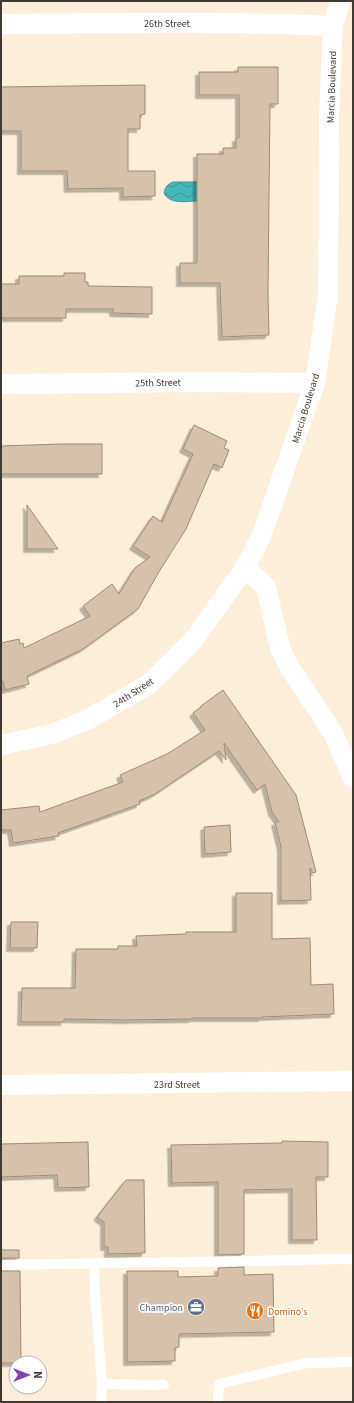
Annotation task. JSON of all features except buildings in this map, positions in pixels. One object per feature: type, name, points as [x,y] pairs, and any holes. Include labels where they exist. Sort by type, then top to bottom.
[{"type":"street","name":"Marcia Boulevard","points":[[245,568],[262,534],[315,383],[328,295],[329,118],[333,26],[340,1]]},
{"type":"street","name":"26th Street","points":[[1,24],[100,22],[266,23],[333,26]]},
{"type":"street","name":"25th Street","points":[[1,384],[194,382],[315,383]]},
{"type":"street","name":"24th Street","points":[[1,745],[52,734],[83,721],[149,684],[191,643],[245,568]]},
{"type":"street","points":[[245,568],[266,587],[280,648],[290,668],[333,733],[353,778]]},
{"type":"street","name":"23rd Street","points":[[1,1085],[353,1081]]},
{"type":"lane","points":[[1,1265],[353,1259]]},
{"type":"lane","points":[[94,1264],[102,1384],[101,1402]]},
{"type":"lane","points":[[218,1402],[219,1384],[306,1363],[353,1362]]},
{"type":"lane","points":[[102,1384],[164,1385]]},
{"type":"water","points":[[173,182],[197,182],[198,201],[179,202],[167,197],[164,193],[165,189]]},
{"type":"place","name":"Champion","points":[[196,1307]]},
{"type":"place","name":"Domino's","points":[[255,1311]]}]
